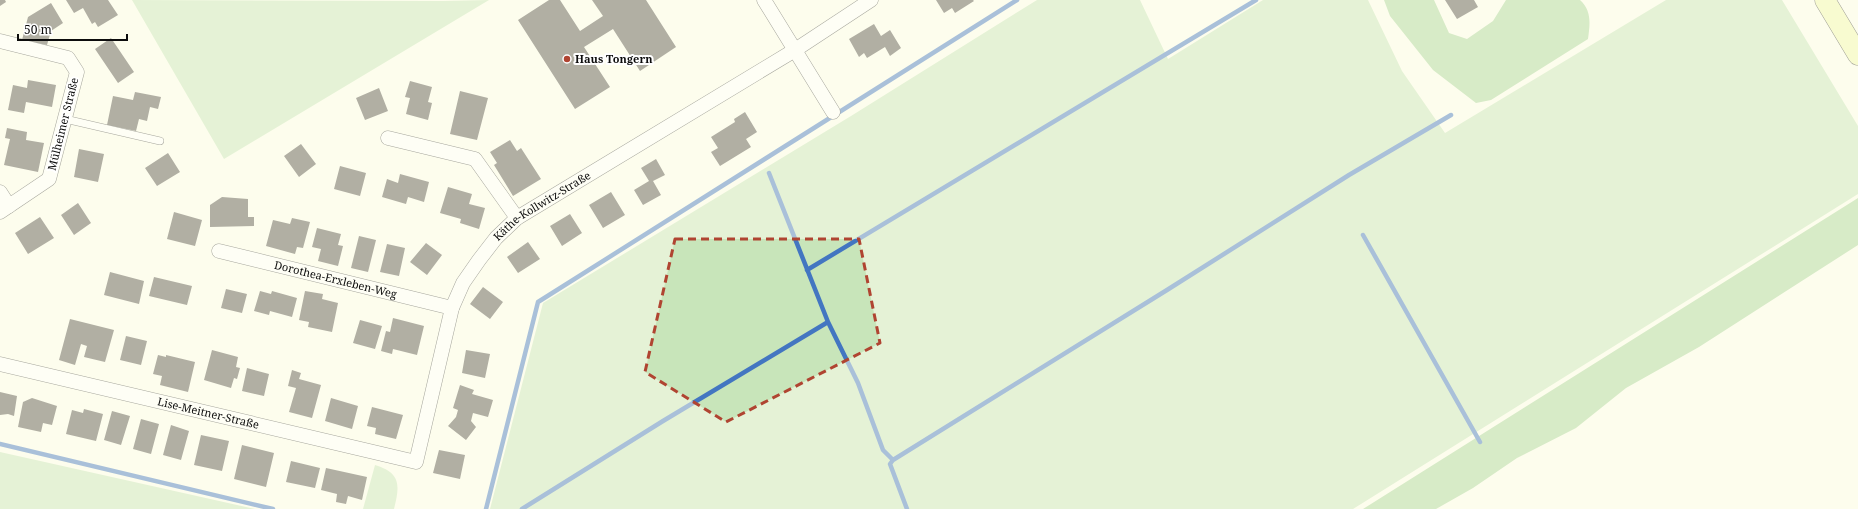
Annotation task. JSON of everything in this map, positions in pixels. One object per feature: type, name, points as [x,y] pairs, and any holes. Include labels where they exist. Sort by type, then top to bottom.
[{"type":"street","points":[[764,0],[833,112]]},
{"type":"street","name":"Käthe-Kollwitz-Straße","points":[[416,462],[452,308],[463,283],[496,238],[517,218],[795,50],[871,0]]},
{"type":"street","points":[[1826,0],[1856,45]]},
{"type":"street","name":"Mülheimer Straße","points":[[0,41],[68,58],[77,72],[49,179],[4,209]]},
{"type":"street","points":[[388,138],[475,159],[517,218]]},
{"type":"street","points":[[0,192],[4,209]]},
{"type":"street","name":"Dorothea-Erxleben-Weg","points":[[219,251],[452,308]]},
{"type":"street","name":"Lise-Meitner-Straße","points":[[0,364],[416,462]]},
{"type":"lane","points":[[65,119],[160,141]]},
{"type":"highlighted area","points":[[675,239],[859,239],[880,343],[726,422],[645,372]]},
{"type":"green space","points":[[132,0],[443,1],[489,0],[224,159]]},
{"type":"green space","points":[[1037,0],[1140,0],[1168,59],[1263,0],[1368,0],[1402,71],[1445,133],[1666,0],[1782,0],[1858,126],[1858,194],[1353,509],[490,509],[543,303],[851,116]]},
{"type":"green space","points":[[1384,0],[1434,0],[1449,33],[1467,39],[1493,21],[1506,0],[1580,0],[1584,4],[1588,13],[1590,23],[1588,39],[1491,100],[1476,103],[1433,70],[1390,16]]},
{"type":"green space","points":[[1858,198],[1858,245],[1699,347],[1626,388],[1576,428],[1517,458],[1473,488],[1436,509],[1363,509]]},
{"type":"green space","points":[[0,452],[255,509],[0,509]]},
{"type":"green space","points":[[375,465],[384,468],[394,476],[397,493],[394,509],[363,509]]},
{"type":"building","points":[[0,0],[5,0],[6,2],[0,6]]},
{"type":"building","points":[[66,0],[108,0],[118,15],[98,27],[95,22],[92,24],[83,8],[74,13]]},
{"type":"building","name":"Haus Tongern","points":[[549,0],[560,0],[580,31],[603,16],[592,0],[646,0],[676,47],[640,71],[613,29],[584,47],[610,87],[575,109],[518,20]]},
{"type":"building","points":[[936,0],[974,1],[955,13],[952,8],[944,13]]},
{"type":"building","points":[[1445,0],[1474,0],[1478,7],[1457,19]]},
{"type":"building","points":[[51,3],[63,23],[51,31],[47,45],[22,40],[28,17]]},
{"type":"building","points":[[874,24],[881,36],[890,30],[901,48],[890,56],[885,47],[867,58],[864,53],[859,57],[849,39]]},
{"type":"building","points":[[111,38],[134,72],[118,83],[95,49]]},
{"type":"building","points":[[28,80],[56,85],[52,107],[26,102],[24,113],[8,110],[13,85],[27,88]]},
{"type":"building","points":[[410,81],[432,87],[428,102],[432,103],[428,120],[406,114],[410,98],[405,97]]},
{"type":"building","points":[[379,88],[388,111],[365,120],[356,98]]},
{"type":"building","points":[[460,91],[488,98],[477,140],[450,134]]},
{"type":"building","points":[[135,92],[161,97],[158,109],[150,107],[147,121],[139,119],[136,131],[107,125],[113,96],[133,100]]},
{"type":"building","points":[[745,112],[757,132],[746,139],[751,147],[720,166],[711,152],[718,148],[711,137],[735,122],[734,119]]},
{"type":"building","points":[[7,128],[27,132],[26,140],[44,143],[38,172],[4,165],[10,139],[5,138]]},
{"type":"building","points":[[510,140],[517,151],[521,148],[541,179],[513,196],[494,165],[497,163],[490,152]]},
{"type":"building","points":[[301,144],[316,164],[299,177],[284,156]]},
{"type":"building","points":[[79,149],[104,154],[98,182],[74,177]]},
{"type":"building","points":[[168,153],[180,172],[157,186],[145,168]]},
{"type":"building","points":[[656,159],[665,175],[653,181],[661,195],[643,205],[634,190],[649,181],[641,168]]},
{"type":"building","points":[[340,166],[366,173],[360,196],[334,189]]},
{"type":"building","points":[[400,174],[429,182],[424,202],[408,197],[406,204],[382,197],[387,179],[398,183]]},
{"type":"building","points":[[448,187],[472,194],[469,204],[485,208],[479,229],[460,223],[461,219],[440,213]]},
{"type":"building","points":[[611,192],[625,215],[603,228],[589,205]]},
{"type":"building","points":[[222,197],[248,199],[248,217],[254,217],[254,226],[210,227],[210,205]]},
{"type":"building","points":[[78,203],[91,223],[74,235],[61,215]]},
{"type":"building","points":[[174,212],[202,220],[195,246],[167,239]]},
{"type":"building","points":[[570,214],[582,233],[562,246],[550,226]]},
{"type":"building","points":[[40,217],[54,238],[28,254],[15,233]]},
{"type":"building","points":[[292,218],[310,222],[303,248],[297,247],[295,254],[266,246],[273,220],[290,224]]},
{"type":"building","points":[[317,228],[341,234],[338,245],[343,246],[338,266],[318,261],[321,249],[312,247]]},
{"type":"building","points":[[359,236],[376,240],[368,272],[351,268]]},
{"type":"building","points":[[528,242],[540,259],[518,273],[507,257]]},
{"type":"building","points":[[426,243],[442,255],[427,275],[410,262]]},
{"type":"building","points":[[387,244],[405,248],[399,276],[380,272]]},
{"type":"building","points":[[110,272],[144,281],[139,304],[104,295]]},
{"type":"building","points":[[154,277],[192,286],[187,305],[149,296]]},
{"type":"building","points":[[483,287],[503,302],[490,319],[470,304]]},
{"type":"building","points":[[226,289],[247,294],[242,313],[221,308]]},
{"type":"building","points":[[260,291],[271,294],[272,291],[297,298],[292,317],[270,311],[269,315],[254,311]]},
{"type":"building","points":[[305,291],[323,294],[322,299],[338,303],[332,332],[308,327],[309,322],[299,320]]},
{"type":"building","points":[[393,318],[424,326],[417,355],[393,349],[392,354],[381,351],[386,331],[390,332]]},
{"type":"building","points":[[70,319],[114,330],[105,362],[84,357],[87,346],[81,344],[75,365],[59,360]]},
{"type":"building","points":[[360,320],[382,326],[375,349],[353,343]]},
{"type":"building","points":[[126,336],[147,341],[141,365],[120,360]]},
{"type":"building","points":[[212,350],[238,357],[236,367],[240,368],[237,379],[234,378],[231,388],[204,380]]},
{"type":"building","points":[[466,350],[490,354],[485,378],[462,373]]},
{"type":"building","points":[[158,355],[166,357],[166,355],[195,362],[188,392],[160,385],[162,376],[153,374]]},
{"type":"building","points":[[247,368],[269,374],[264,396],[242,391]]},
{"type":"building","points":[[292,370],[301,373],[299,379],[321,385],[312,418],[289,412],[296,388],[288,386]]},
{"type":"building","points":[[460,385],[474,390],[472,394],[493,400],[488,417],[473,413],[471,421],[476,427],[466,440],[448,426],[456,417],[458,410],[453,408]]},
{"type":"building","points":[[0,392],[17,396],[14,416],[8,414],[0,415]]},
{"type":"building","points":[[32,398],[57,406],[52,425],[43,423],[41,432],[18,427],[23,402]]},
{"type":"building","points":[[331,398],[358,406],[352,429],[325,421]]},
{"type":"building","points":[[372,407],[403,415],[396,439],[375,434],[376,428],[367,426]]},
{"type":"building","points":[[84,409],[103,414],[96,441],[66,434],[72,410],[83,413]]},
{"type":"building","points":[[112,411],[130,416],[121,445],[104,440]]},
{"type":"building","points":[[141,419],[159,424],[151,454],[133,449]]},
{"type":"building","points":[[171,425],[189,431],[181,460],[163,455]]},
{"type":"building","points":[[201,435],[229,441],[222,471],[194,465]]},
{"type":"building","points":[[242,445],[274,453],[266,487],[234,479]]},
{"type":"building","points":[[439,450],[465,455],[460,479],[433,473]]},
{"type":"building","points":[[291,461],[320,468],[315,488],[286,482]]},
{"type":"building","points":[[326,468],[367,477],[362,500],[348,496],[346,504],[336,502],[337,494],[321,490]]},
{"type":"waterway","points":[[486,509],[538,302],[1017,0]]},
{"type":"waterway","points":[[807,270],[1256,0]]},
{"type":"waterway","points":[[907,509],[890,464],[893,460],[1349,175],[1451,115]]},
{"type":"waterway","points":[[769,173],[828,322],[858,383],[883,450],[893,460]]},
{"type":"waterway","points":[[1363,235],[1480,442]]},
{"type":"waterway","points":[[522,509],[663,421],[828,322]]},
{"type":"waterway","points":[[0,444],[273,509]]},
{"type":"place","name":"Haus Tongern","points":[[567,59]]}]
